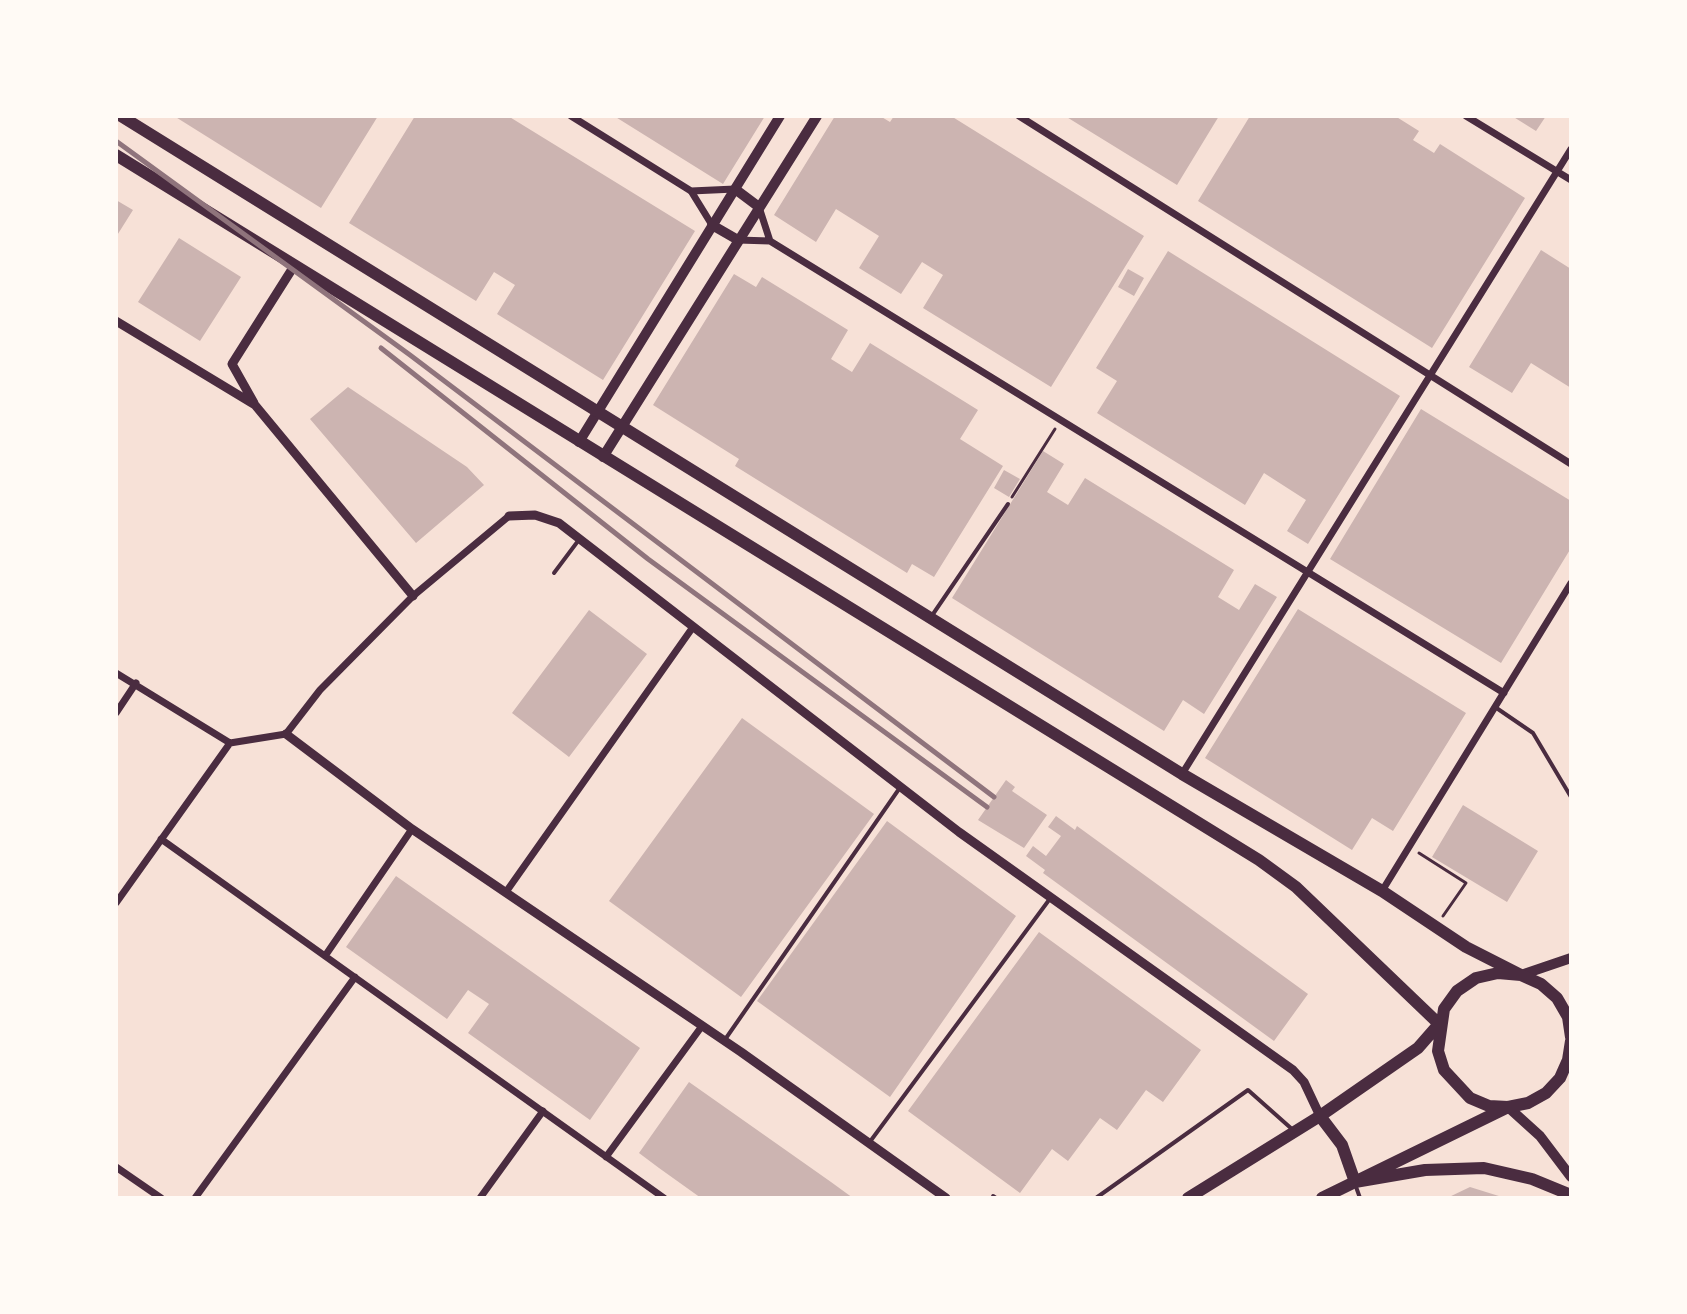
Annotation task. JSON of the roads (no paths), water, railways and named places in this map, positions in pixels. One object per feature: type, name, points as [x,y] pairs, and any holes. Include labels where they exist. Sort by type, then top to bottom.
[{"type":"main road","points":[[121,116],[1182,774],[1382,891],[1436,927],[1521,975],[1541,984],[1557,998],[1568,1017],[1570,1062],[1546,1093],[1528,1103],[1508,1107],[1489,1106],[1470,1098],[1455,1086],[1444,1070],[1438,1051],[1439,1024],[1444,1009],[1457,991],[1476,978],[1498,973],[1521,975],[1571,958]]},
{"type":"main road","points":[[579,442],[780,116]]},
{"type":"main road","points":[[603,457],[817,116]]},
{"type":"main road","points":[[116,155],[1259,860],[1296,887],[1439,1024]]},
{"type":"main road","points":[[735,189],[759,207]]},
{"type":"main road","points":[[712,225],[738,240]]},
{"type":"main road","points":[[1188,1198],[1320,1116],[1418,1048],[1439,1024]]},
{"type":"main road","points":[[1508,1107],[1540,1136],[1571,1177]]},
{"type":"main road","points":[[1322,1198],[1508,1107]]},
{"type":"main road","points":[[1320,1116],[1342,1145],[1355,1182]]},
{"type":"main road","points":[[1355,1182],[1425,1170],[1484,1168],[1532,1179],[1571,1195]]},
{"type":"street","points":[[571,116],[691,191],[712,225]]},
{"type":"street","points":[[1019,116],[1571,464]]},
{"type":"street","points":[[1466,116],[1571,180]]},
{"type":"street","points":[[1182,774],[1571,149]]},
{"type":"street","points":[[691,191],[735,189]]},
{"type":"street","points":[[759,207],[770,241]]},
{"type":"street","points":[[738,240],[770,241],[1504,693]]},
{"type":"street","points":[[294,266],[232,364],[255,405],[413,596]]},
{"type":"street","points":[[116,321],[255,405]]},
{"type":"street","points":[[116,673],[230,743],[286,734],[320,690],[413,596],[509,516],[535,515],[559,523],[900,787],[1293,1070],[1304,1082],[1320,1116]]},
{"type":"street","points":[[1382,891],[1571,583]]},
{"type":"street","points":[[506,892],[693,627]]},
{"type":"street","points":[[116,713],[136,683]]},
{"type":"street","points":[[286,734],[412,829],[724,1041],[946,1198]]},
{"type":"street","points":[[116,903],[230,743]]},
{"type":"street","points":[[325,956],[412,829]]},
{"type":"street","points":[[161,839],[664,1198]]},
{"type":"street","points":[[195,1198],[355,977]]},
{"type":"street","points":[[606,1157],[702,1026]]},
{"type":"street","points":[[480,1198],[543,1111]]},
{"type":"street","points":[[116,1167],[161,1198]]},
{"type":"lane","points":[[930,618],[1008,504]]},
{"type":"lane","points":[[554,573],[579,539]]},
{"type":"lane","points":[[1495,707],[1533,733],[1571,797]]},
{"type":"lane","points":[[724,1041],[900,787]]},
{"type":"lane","points":[[869,1143],[1051,898]]},
{"type":"lane","points":[[1096,1198],[1248,1090],[1295,1132]]},
{"type":"lane","points":[[1355,1182],[1360,1198]]},
{"type":"railway","points":[[116,141],[410,355],[994,797]]},
{"type":"railway","points":[[381,348],[648,559],[987,807]]}]
